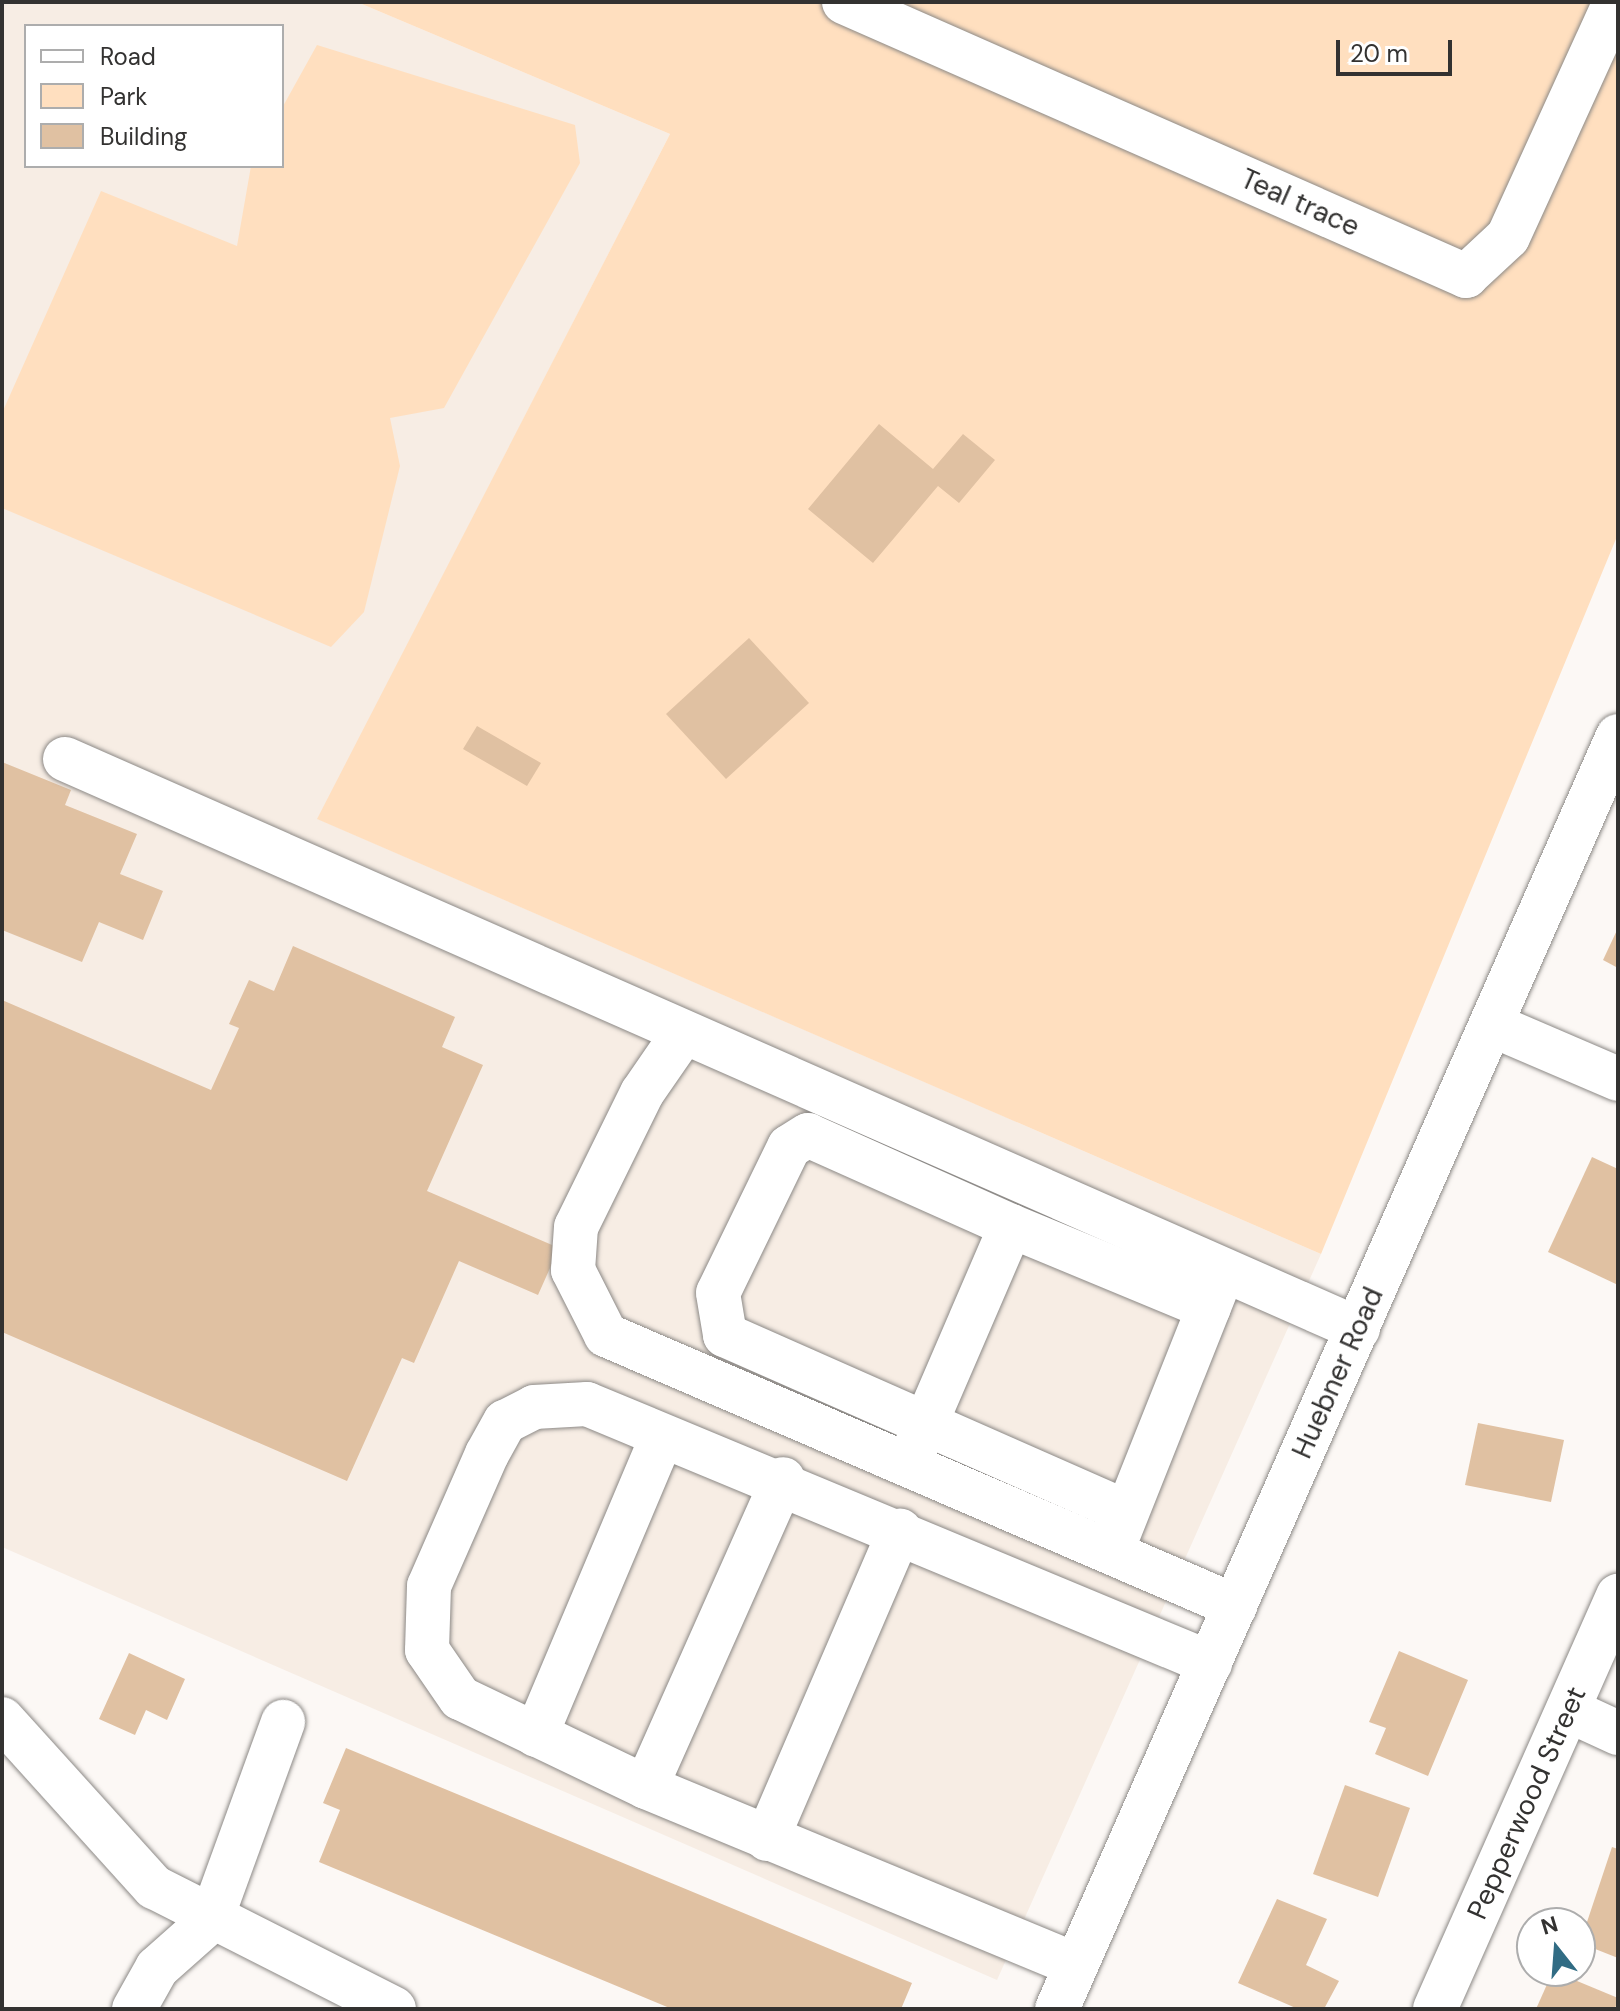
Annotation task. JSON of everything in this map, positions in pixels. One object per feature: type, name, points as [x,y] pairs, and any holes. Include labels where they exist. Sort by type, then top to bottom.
[{"type":"street","name":"Teal trace","points":[[844,2],[1466,276],[1508,237],[1615,2]]},
{"type":"street","name":"Huebner Road","points":[[1057,2009],[1618,736]]},
{"type":"street","points":[[65,759],[682,1035],[749,1056],[1358,1329]]},
{"type":"street","points":[[1492,1025],[1618,1079]]},
{"type":"street","points":[[682,1035],[642,1093],[576,1227],[573,1270],[606,1335],[908,1464],[1110,1555],[1235,1606]]},
{"type":"street","points":[[1127,1512],[725,1335],[718,1293],[789,1147],[808,1135],[1011,1226],[1209,1308]]},
{"type":"street","points":[[908,1464],[1011,1226]]},
{"type":"street","points":[[1110,1555],[1225,1268]]},
{"type":"street","points":[[1076,1965],[646,1787],[460,1698],[427,1650],[429,1586],[505,1422],[534,1407],[587,1404],[662,1436],[783,1479],[1210,1663]]},
{"type":"street","points":[[536,1735],[662,1436]]},
{"type":"street","points":[[646,1787],[783,1479]]},
{"type":"street","points":[[767,1839],[900,1530]]},
{"type":"street","name":"Pepperwood Street","points":[[1435,2009],[1618,1596]]},
{"type":"street","points":[[1568,1710],[1618,1733]]},
{"type":"street","points":[[2,1719],[154,1887],[211,1920],[394,2009]]},
{"type":"street","points":[[134,2009],[157,1968],[211,1920],[283,1722]]},
{"type":"shaded area","points":[[2,2],[357,2],[670,134],[318,819],[1321,1254],[997,1980],[2,1547]]},
{"type":"green space","points":[[357,2],[1618,2],[1618,534],[1321,1254],[317,819],[670,134]]},
{"type":"green space","points":[[317,45],[575,125],[580,163],[444,408],[390,418],[400,466],[364,612],[331,647],[2,508],[2,413],[101,191],[237,246],[251,168],[284,168],[284,104]]},
{"type":"building","points":[[879,424],[933,469],[963,434],[995,460],[959,503],[938,486],[873,563],[808,509]]},
{"type":"building","points":[[749,638],[809,703],[726,779],[666,714]]},
{"type":"building","points":[[477,726],[541,763],[527,786],[463,749]]},
{"type":"building","points":[[2,762],[71,790],[65,805],[137,834],[120,874],[163,891],[143,940],[99,922],[82,962],[2,930]]},
{"type":"building","points":[[1618,928],[1618,968],[1603,960]]},
{"type":"building","points":[[293,946],[455,1017],[442,1047],[483,1065],[427,1191],[559,1248],[538,1295],[459,1261],[414,1363],[402,1358],[347,1481],[2,1332],[2,1000],[211,1090],[239,1028],[229,1024],[249,980],[274,991]]},
{"type":"building","points":[[1592,1157],[1618,1169],[1618,1285],[1548,1252]]},
{"type":"building","points":[[1478,1423],[1564,1440],[1551,1502],[1465,1485]]},
{"type":"building","points":[[1399,1651],[1468,1680],[1428,1776],[1375,1754],[1386,1728],[1369,1722]]},
{"type":"building","points":[[129,1653],[185,1679],[167,1720],[146,1710],[135,1735],[99,1719]]},
{"type":"building","points":[[346,1748],[912,1983],[901,2009],[672,2009],[319,1862],[340,1810],[323,1803]]},
{"type":"building","points":[[1345,1785],[1410,1808],[1378,1897],[1313,1874]]},
{"type":"building","points":[[1612,1847],[1618,1849],[1618,1958],[1596,1949],[1596,1907],[1592,1907]]},
{"type":"building","points":[[1277,1899],[1327,1919],[1306,1965],[1339,1981],[1324,2009],[1298,2009],[1238,1983]]},
{"type":"building","points":[[1546,1987],[1592,1987],[1618,1998],[1615,2009],[1536,2009]]}]
